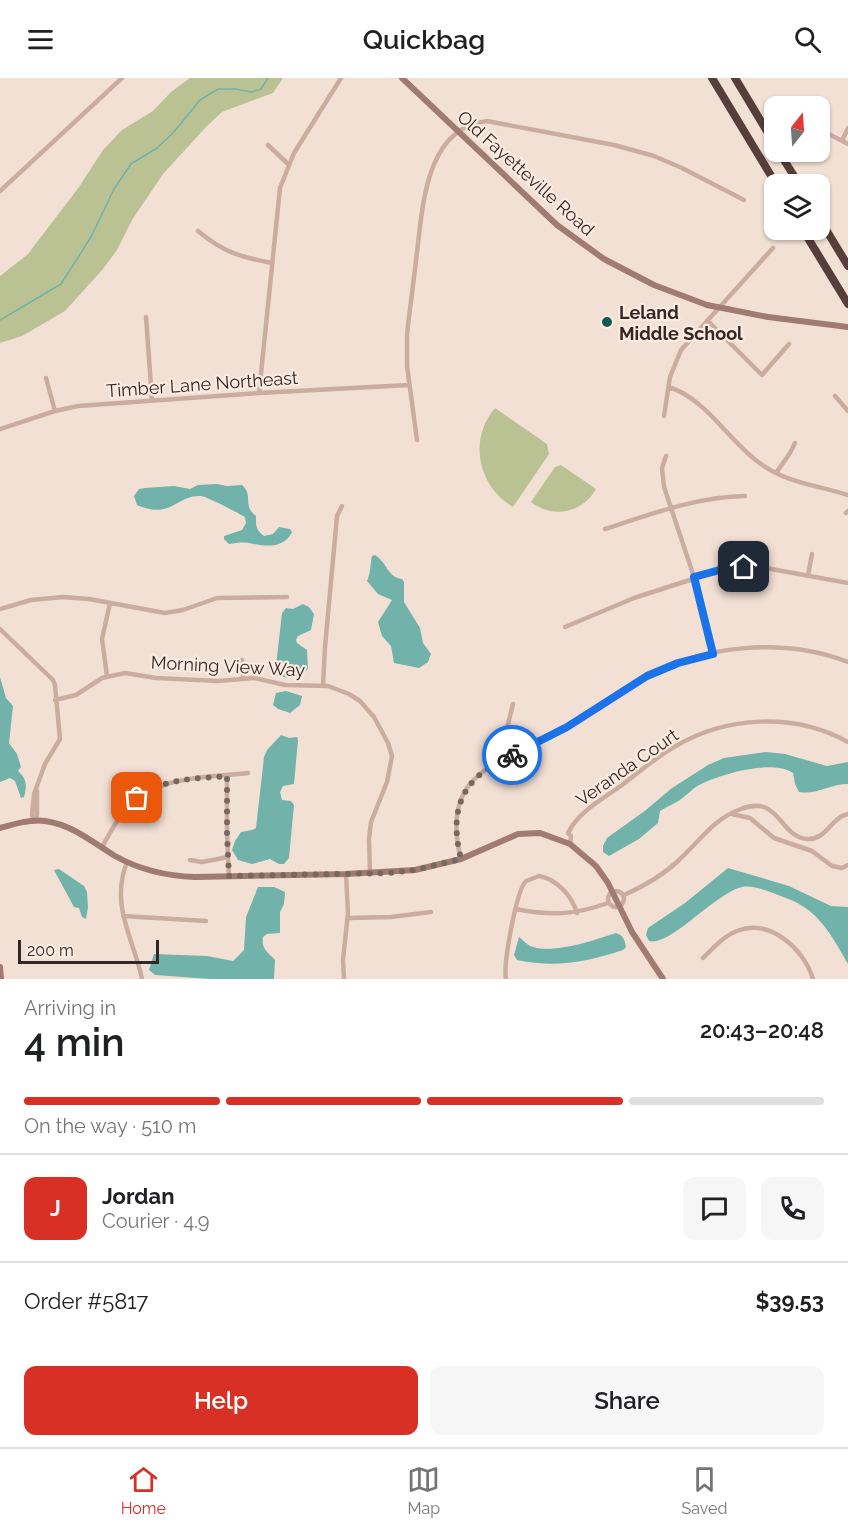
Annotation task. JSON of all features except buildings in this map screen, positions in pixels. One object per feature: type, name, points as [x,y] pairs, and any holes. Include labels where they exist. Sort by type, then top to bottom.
[{"type":"highway","points":[[712,78],[770,174]]},
{"type":"highway","points":[[735,78],[764,126]]},
{"type":"highway","points":[[830,236],[848,266]]},
{"type":"highway","points":[[809,240],[848,304]]},
{"type":"street","points":[[0,191],[122,78]]},
{"type":"street","points":[[259,393],[278,199],[288,164],[341,78]]},
{"type":"street","name":"Old Fayetteville Road","points":[[402,78],[557,225],[604,259],[654,285],[690,300],[768,317],[848,327]]},
{"type":"street","points":[[417,440],[409,385],[407,335],[424,193],[436,159],[444,146],[458,132],[475,123],[488,120],[614,145],[672,164],[744,200]]},
{"type":"street","points":[[842,141],[848,128]]},
{"type":"street","points":[[830,135],[848,144]]},
{"type":"street","points":[[268,145],[288,164]]},
{"type":"street","points":[[198,231],[221,249],[232,254],[272,263]]},
{"type":"street","points":[[664,416],[669,387],[681,350],[773,248]]},
{"type":"street","points":[[146,317],[152,400]]},
{"type":"street","points":[[708,321],[762,375],[789,344]]},
{"type":"street","points":[[46,378],[55,411]]},
{"type":"street","name":"Timber Lane Northeast","points":[[0,429],[78,406],[409,385]]},
{"type":"street","points":[[669,387],[690,397],[750,456],[776,473],[792,481],[848,495]]},
{"type":"street","points":[[835,396],[848,411]]},
{"type":"street","points":[[776,473],[795,442]]},
{"type":"street","points":[[666,456],[662,464],[662,473],[670,508],[694,577],[713,654]]},
{"type":"street","points":[[605,529],[710,498],[745,496]]},
{"type":"street","points":[[323,685],[337,516],[342,506]]},
{"type":"street","points":[[808,575],[812,554]]},
{"type":"street","points":[[565,627],[616,604],[727,568],[744,567],[808,575],[848,583]]},
{"type":"street","points":[[0,609],[48,598],[79,598],[165,613],[183,610],[217,598],[287,597]]},
{"type":"street","points":[[107,676],[102,639],[110,603]]},
{"type":"street","points":[[0,629],[53,680],[59,742],[45,764],[36,789],[37,815],[34,821]]},
{"type":"street","points":[[461,859],[456,821],[461,798],[480,773],[561,731],[647,676],[678,663],[713,654],[752,648],[783,647],[812,651],[848,662]]},
{"type":"street","points":[[242,660],[243,678]]},
{"type":"street","name":"Morning View Way","points":[[56,700],[75,695],[107,676],[131,673],[156,678],[218,681],[243,678],[290,686],[323,685],[349,694],[366,706],[377,721],[392,752],[389,776],[374,811],[370,827],[370,873]]},
{"type":"street","points":[[507,757],[505,736],[513,704]]},
{"type":"street","name":"Veranda Court","points":[[557,838],[568,833],[578,817],[668,751],[688,739],[714,729],[753,722],[781,722],[818,730],[848,742]]},
{"type":"street","points":[[102,847],[125,810],[151,789],[171,782],[248,773]]},
{"type":"street","points":[[227,776],[229,876]]},
{"type":"street","points":[[624,895],[646,885],[664,873],[683,857],[713,824],[748,807],[764,807],[777,815],[796,835],[809,839],[824,834],[835,820],[848,814]]},
{"type":"street","points":[[732,814],[750,818],[774,838],[812,851],[832,866],[842,868],[848,865]]},
{"type":"street","points":[[0,828],[34,821],[46,821],[69,828],[127,862],[151,871],[172,875],[229,876],[415,870],[461,859],[518,834],[540,833],[570,844],[596,866],[614,894],[632,932],[663,979]]},
{"type":"street","points":[[568,833],[571,836],[570,844]]},
{"type":"street","points":[[190,860],[202,862],[228,857]]},
{"type":"street","points":[[127,862],[120,891],[123,916],[142,979]]},
{"type":"street","points":[[344,979],[343,960],[348,918],[346,874]]},
{"type":"street","points":[[506,979],[505,965],[523,883],[538,876],[545,877],[559,886],[572,900],[577,913]]},
{"type":"street","points":[[608,903],[609,897],[614,894],[619,892],[624,895]]},
{"type":"street","points":[[516,909],[547,915],[577,913],[608,903],[613,906],[619,905],[624,895]]},
{"type":"street","points":[[348,918],[391,917],[431,912]]},
{"type":"street","points":[[123,916],[206,921]]},
{"type":"street","points":[[703,958],[732,933],[747,928],[760,929],[779,936],[794,947],[808,966],[813,979]]},
{"type":"street","points":[[0,967],[1,979]]},
{"type":"green space","points":[[190,78],[283,78],[273,93],[222,112],[206,127],[163,174],[132,220],[117,250],[65,311],[22,336],[0,343],[0,276],[28,254],[79,187],[103,150],[122,130],[153,111],[171,92]]},
{"type":"green space","points":[[495,408],[547,444],[549,454],[513,507],[492,487],[481,462],[482,434]]},
{"type":"green space","points":[[561,465],[596,489],[583,504],[575,508],[557,512],[548,511],[531,502],[555,467]]},
{"type":"water","points":[[198,485],[242,485],[247,493],[250,508],[256,516],[259,531],[264,536],[273,534],[279,527],[290,529],[292,532],[288,538],[284,542],[273,545],[229,544],[224,536],[242,530],[246,523],[245,517],[223,505],[201,496],[185,499],[158,510],[137,505],[134,496],[139,489],[145,488],[174,486],[190,489]]},
{"type":"water","points":[[375,555],[393,575],[404,582],[404,602],[420,628],[423,643],[431,654],[428,662],[419,668],[394,663],[391,646],[382,636],[378,622],[392,600],[378,594],[367,581],[372,556]]},
{"type":"water","points":[[303,604],[309,607],[314,614],[311,630],[298,636],[296,640],[307,650],[308,669],[301,675],[293,677],[275,675],[282,613],[286,608],[293,609]]},
{"type":"water","points":[[0,677],[6,698],[13,706],[9,743],[17,754],[21,767],[18,771],[26,783],[24,797],[21,798],[15,781],[10,778],[0,782]]},
{"type":"water","points":[[286,691],[302,696],[300,705],[290,713],[273,705],[276,693]]},
{"type":"water","points":[[281,735],[289,738],[297,737],[298,740],[294,784],[283,786],[280,792],[282,800],[291,801],[294,805],[289,858],[284,864],[270,859],[252,864],[238,860],[232,850],[241,832],[256,828],[264,757],[267,750]]},
{"type":"water","points":[[766,752],[785,754],[827,766],[848,762],[848,784],[806,793],[799,792],[793,773],[784,769],[759,768],[733,773],[699,785],[680,800],[660,811],[658,823],[639,839],[609,856],[603,852],[607,838],[672,788],[708,765],[724,758]]},
{"type":"water","points":[[728,868],[789,886],[831,906],[848,907],[848,964],[839,947],[815,915],[792,900],[751,887],[731,891],[669,936],[658,941],[649,941],[646,935],[648,928],[685,903]]},
{"type":"water","points":[[59,869],[84,886],[87,892],[88,907],[86,919],[82,917],[79,908],[74,907],[54,870]]},
{"type":"water","points":[[258,887],[274,887],[285,892],[284,904],[280,912],[280,933],[267,934],[263,937],[264,947],[275,960],[274,979],[210,979],[155,975],[149,970],[154,954],[207,956],[233,961],[244,950],[246,917]]},
{"type":"water","points":[[616,933],[624,940],[626,947],[623,950],[584,961],[545,964],[517,960],[514,955],[519,937],[530,946],[550,949],[562,948]]},
{"type":"waterway","points":[[0,320],[61,284],[91,237],[114,189],[131,164],[157,148],[173,133],[200,100],[218,89],[252,92],[261,89],[268,78]]},
{"type":"way so far","points":[[137,798],[151,789],[171,782],[227,776],[229,876],[390,873],[415,870],[461,859],[456,827],[456,816],[461,798],[475,777],[495,763],[512,755]]},
{"type":"place","name":"Leland Middle School","points":[[607,322]]},
{"type":"route","points":[[512,755],[567,727],[656,671],[713,654],[694,577],[727,568],[744,567]]}]
